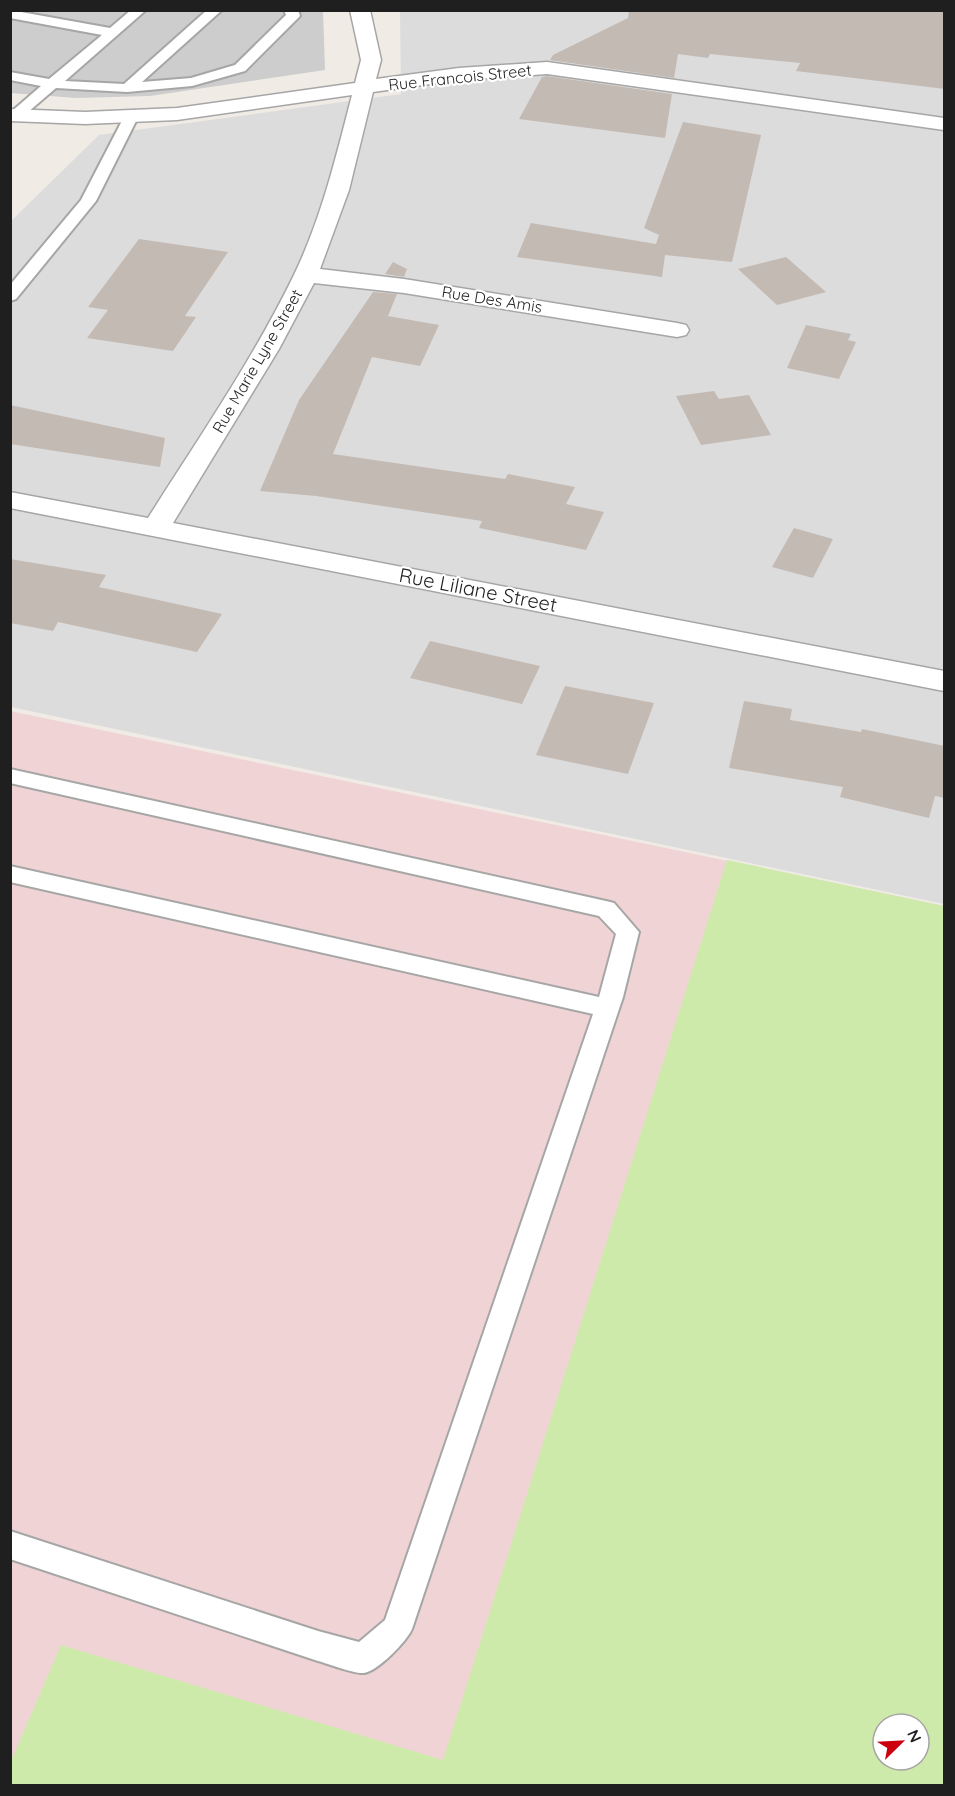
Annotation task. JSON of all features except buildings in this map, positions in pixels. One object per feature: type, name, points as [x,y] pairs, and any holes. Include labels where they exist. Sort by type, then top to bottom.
[{"type":"street","name":"Rue Marie Lyne Street","points":[[156,528],[267,349],[306,276],[338,190],[370,60],[368,34],[360,10]]},
{"type":"street","name":"Rue Francois Street","points":[[13,115],[131,117],[223,108],[459,74],[548,68],[945,124]]},
{"type":"street","name":"Rue Des Amis","points":[[306,276],[404,286],[677,330]]},
{"type":"street","name":"Rue Liliane Street","points":[[10,500],[945,681]]},
{"type":"lane","points":[[13,115],[141,10]]},
{"type":"lane","points":[[127,88],[216,10]]},
{"type":"lane","points":[[10,76],[51,84],[127,88],[192,82],[240,69],[293,16],[291,10]]},
{"type":"lane","points":[[10,14],[113,33]]},
{"type":"lane","points":[[10,296],[88,201],[131,117]]},
{"type":"lane","points":[[10,776],[606,909],[628,932],[607,1008],[397,1629],[363,1658],[318,1646],[10,1545]]},
{"type":"lane","points":[[10,874],[607,1008]]},
{"type":"shaded area","points":[[10,11],[323,11],[325,70],[150,96],[76,98],[11,93]]},
{"type":"shaded area","points":[[400,11],[944,11],[944,904],[11,707],[11,221],[99,135],[401,94]]},
{"type":"shaded area","points":[[10,711],[944,906],[944,1785],[11,1785]]},
{"type":"green space","points":[[727,860],[944,906],[944,1785],[11,1785],[11,1761],[61,1645],[443,1760]]}]
